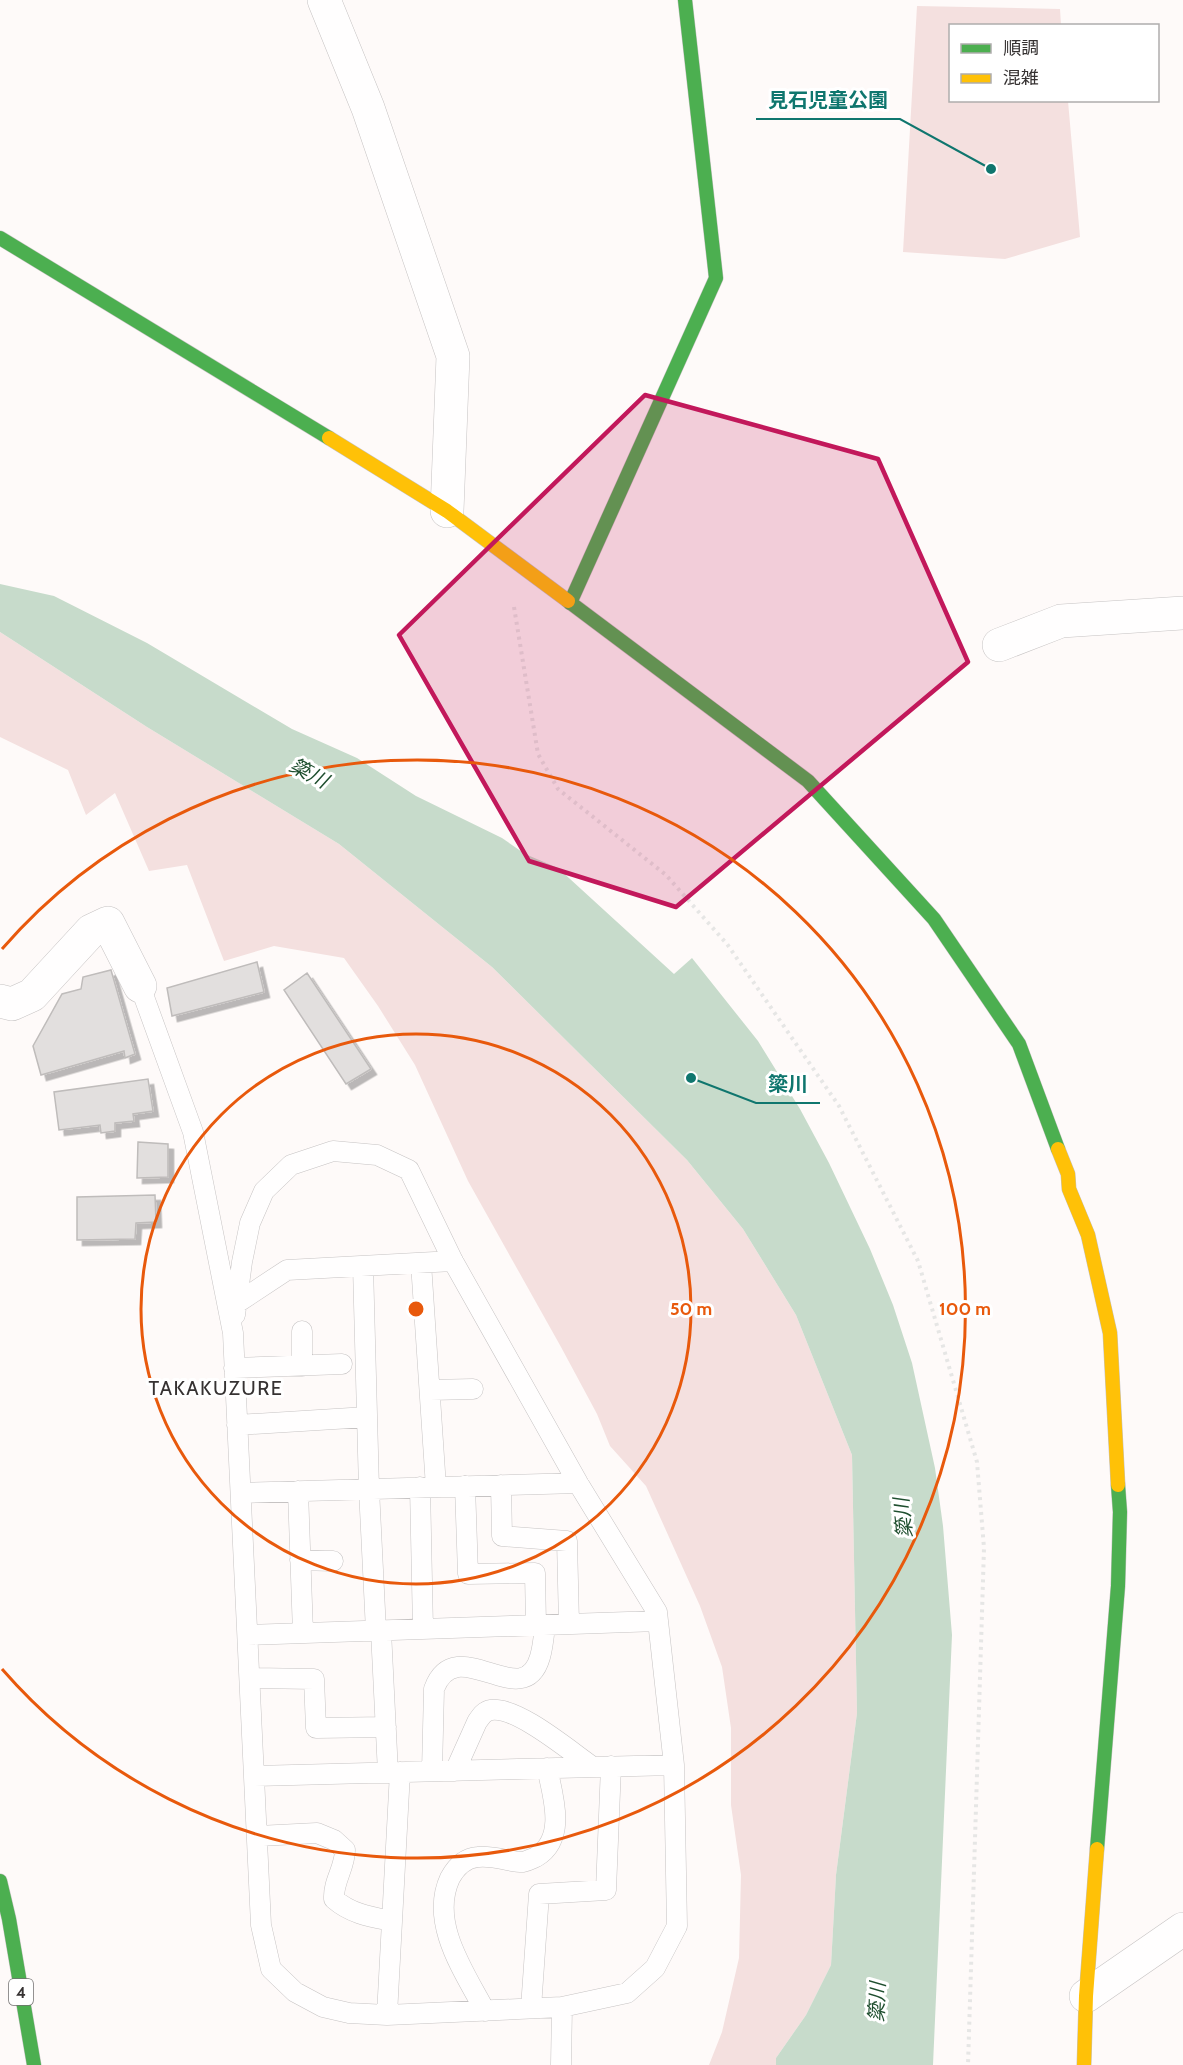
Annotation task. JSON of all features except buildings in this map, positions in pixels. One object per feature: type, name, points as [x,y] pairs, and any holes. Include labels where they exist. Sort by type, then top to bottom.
[{"type":"main road","points":[[570,603],[716,278],[685,0]]},
{"type":"main road","points":[[0,238],[200,357],[447,511],[808,781],[933,919],[1019,1044],[1068,1174],[1069,1189],[1088,1235],[1110,1333],[1120,1512],[1118,1586],[1086,1996],[1084,2065]]},
{"type":"main road","name":"4","points":[[0,1881],[9,1919],[34,2065]]},
{"type":"street","points":[[324,0],[368,108],[453,356],[447,511]]},
{"type":"street","points":[[999,645],[1061,621],[1183,613]]},
{"type":"street","points":[[0,1001],[12,1004],[32,995],[91,931],[108,923],[140,986]]},
{"type":"street","points":[[1086,1996],[1180,1938]]},
{"type":"lane","points":[[140,986],[193,1132],[233,1332]]},
{"type":"lane","points":[[333,1151],[377,1155],[409,1170],[453,1261],[578,1483],[657,1612],[674,1765],[677,1926],[655,1968],[627,1993],[562,2007],[387,2015],[349,2013],[323,2007],[295,1992],[271,1969],[261,1925],[251,1678],[234,1368],[233,1332],[237,1303],[250,1223],[264,1191],[291,1165],[333,1151]]},
{"type":"lane","points":[[237,1303],[287,1270],[453,1261]]},
{"type":"lane","points":[[421,1263],[430,1390],[423,1629]]},
{"type":"lane","points":[[363,1266],[369,1489],[386,1727],[394,1772],[392,1921],[387,2015]]},
{"type":"lane","points":[[302,1331],[302,1366]]},
{"type":"lane","points":[[234,1368],[342,1364]]},
{"type":"lane","points":[[430,1390],[473,1389]]},
{"type":"lane","points":[[237,1425],[367,1417]]},
{"type":"lane","points":[[241,1493],[578,1483]]},
{"type":"lane","points":[[501,1485],[502,1536],[567,1541],[569,1624]]},
{"type":"lane","points":[[432,1772],[434,1689],[438,1679],[449,1670],[461,1666],[472,1666],[507,1679],[518,1679],[534,1669],[540,1658],[540,1625],[535,1573],[468,1574],[465,1486]]},
{"type":"lane","points":[[298,1491],[303,1633]]},
{"type":"lane","points":[[300,1560],[333,1561]]},
{"type":"lane","points":[[248,1635],[658,1621]]},
{"type":"lane","points":[[251,1678],[314,1679],[316,1728],[386,1727]]},
{"type":"lane","points":[[455,1771],[477,1722],[489,1710],[499,1710],[526,1721],[602,1767]]},
{"type":"lane","points":[[255,1776],[674,1765]]},
{"type":"lane","points":[[531,2008],[538,1894],[606,1890],[602,1767]]},
{"type":"lane","points":[[485,2011],[460,1962],[445,1924],[444,1903],[447,1885],[454,1871],[465,1860],[478,1857],[527,1862],[543,1852],[553,1836],[555,1816],[547,1768]]},
{"type":"lane","points":[[258,1836],[316,1833],[334,1840],[345,1850],[345,1861],[333,1888],[334,1899],[354,1912],[392,1921]]},
{"type":"lane","points":[[561,2065],[562,2007]]},
{"type":"path","points":[[506,555],[538,754],[558,789],[666,875],[727,944],[839,1107],[918,1261],[977,1462],[984,1548],[968,2065]]},
{"type":"highlighted area","points":[[645,395],[878,459],[968,662],[676,907],[529,861],[399,635]]},
{"type":"shaded area","points":[[917,6],[1060,9],[1061,24],[949,24],[949,102],[1068,102],[1080,237],[1005,259],[903,252]]},
{"type":"shaded area","points":[[0,632],[147,727],[339,844],[492,967],[687,1160],[743,1229],[796,1315],[852,1455],[857,1713],[836,1875],[831,1965],[806,2015],[776,2058],[776,2065],[709,2065],[722,2032],[739,1958],[741,1875],[731,1805],[731,1728],[722,1667],[700,1606],[646,1486],[610,1446],[597,1414],[468,1181],[415,1065],[344,958],[274,946],[224,961],[187,865],[149,871],[115,793],[86,815],[68,770],[0,737]]},
{"type":"water","points":[[0,584],[54,596],[147,643],[292,729],[357,758],[416,796],[502,838],[525,854],[558,868],[674,974],[692,958],[758,1041],[800,1109],[870,1249],[893,1305],[912,1363],[935,1468],[943,1526],[952,1635],[933,2065],[776,2065],[776,2058],[806,2015],[831,1965],[836,1875],[857,1713],[852,1455],[796,1315],[743,1229],[687,1160],[492,967],[339,844],[147,727],[0,632]]},
{"type":"traffic: fast","points":[[570,603],[716,278],[685,0]]},
{"type":"traffic: fast","points":[[0,238],[329,438]]},
{"type":"traffic: fast","points":[[568,601],[808,781],[934,919],[1019,1044],[1058,1149]]},
{"type":"traffic: fast","points":[[1097,1849],[1118,1586],[1120,1512],[1118,1485]]},
{"type":"traffic: fast","points":[[0,1881],[9,1919],[34,2065]]},
{"type":"traffic: slow","points":[[329,438],[447,511],[568,601]]},
{"type":"traffic: slow","points":[[1058,1149],[1068,1174],[1069,1189],[1088,1235],[1110,1333],[1118,1485]]},
{"type":"traffic: slow","points":[[1084,2065],[1086,1996],[1097,1849]]},
{"type":"place","name":"見石児童公園","points":[[991,169]]},
{"type":"place","name":"簗川","points":[[691,1078]]},
{"type":"district","name":"TAKAKUZURE","points":[[216,1388]]}]
